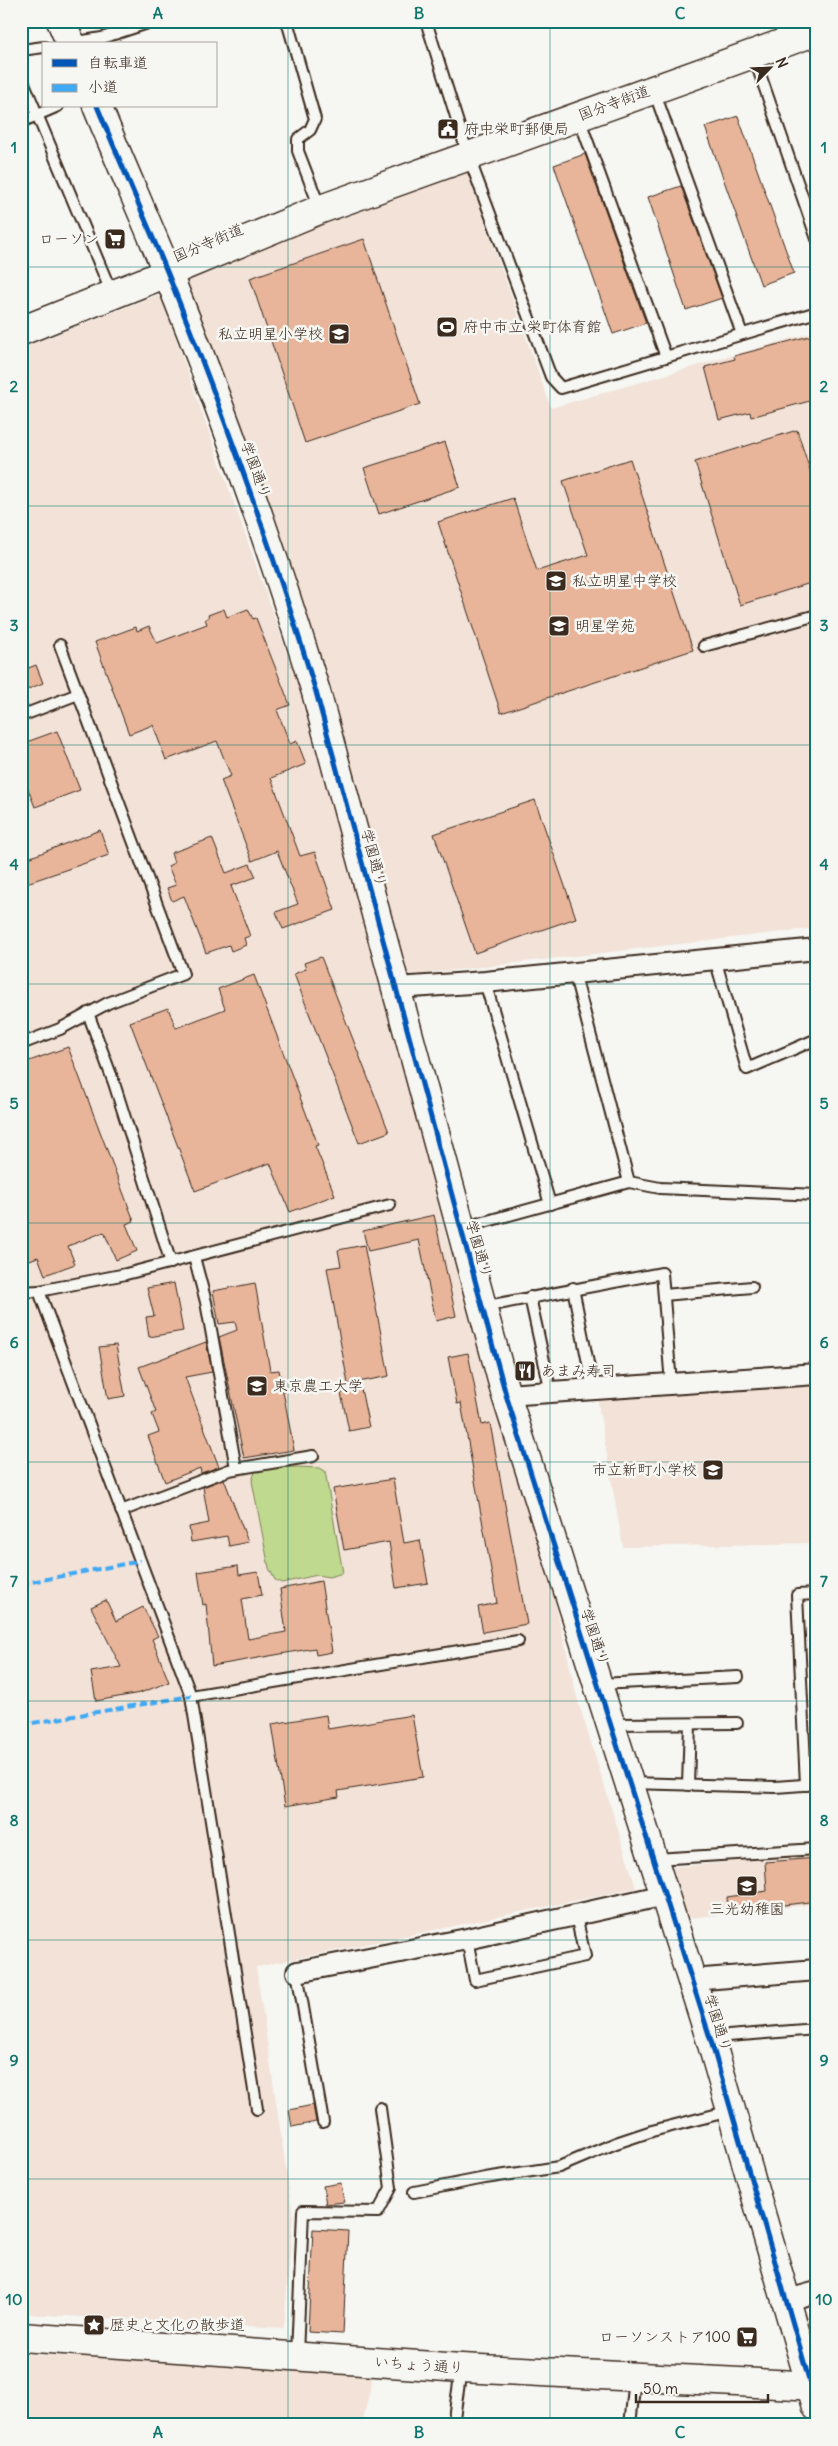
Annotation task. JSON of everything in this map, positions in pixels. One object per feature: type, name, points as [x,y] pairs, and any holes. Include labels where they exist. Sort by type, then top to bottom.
[{"type":"street","name":"国分寺街道","points":[[24,327],[168,273],[321,209],[817,30]]},
{"type":"street","name":"学園通り","points":[[98,108],[168,273],[230,435],[282,582],[316,692],[506,1395],[596,1684],[711,2040],[784,2301],[815,2393]]},
{"type":"street","points":[[397,988],[485,982],[817,949]]},
{"type":"street","points":[[506,1395],[817,1374]]},
{"type":"street","points":[[297,1972],[467,1939],[665,1896]]},
{"type":"street","points":[[692,1980],[817,1970]]},
{"type":"street","points":[[784,2301],[817,2292]]},
{"type":"street","name":"いちょう通り","points":[[21,2337],[461,2368],[636,2375],[815,2393]]},
{"type":"lane","points":[[66,38],[102,38],[154,21]]},
{"type":"lane","points":[[287,21],[315,119],[310,130],[298,139],[298,151],[321,209]]},
{"type":"lane","points":[[426,21],[468,155],[551,377],[562,388],[817,312]]},
{"type":"lane","points":[[21,50],[42,47]]},
{"type":"lane","points":[[753,54],[817,239]]},
{"type":"lane","points":[[21,76],[112,294]]},
{"type":"lane","points":[[654,89],[742,334]]},
{"type":"lane","points":[[21,122],[54,108]]},
{"type":"lane","points":[[578,116],[666,357]]},
{"type":"lane","points":[[704,646],[817,614]]},
{"type":"lane","points":[[21,1044],[60,1029],[108,1003],[183,974],[60,645]]},
{"type":"lane","points":[[21,716],[78,694]]},
{"type":"lane","points":[[715,959],[747,1069],[817,1039]]},
{"type":"lane","points":[[574,972],[629,1182]]},
{"type":"lane","points":[[485,982],[550,1204]]},
{"type":"lane","points":[[88,1013],[114,1083],[171,1263]]},
{"type":"lane","points":[[460,1229],[629,1182],[660,1188],[817,1195]]},
{"type":"lane","points":[[21,1292],[39,1291],[126,1274],[390,1205]]},
{"type":"lane","points":[[194,1257],[206,1302],[236,1468]]},
{"type":"lane","points":[[482,1307],[572,1288],[662,1273],[671,1384]]},
{"type":"lane","points":[[664,1295],[752,1287]]},
{"type":"lane","points":[[572,1288],[593,1388]]},
{"type":"lane","points":[[39,1291],[191,1696],[257,2109]]},
{"type":"lane","points":[[530,1297],[551,1393]]},
{"type":"lane","points":[[121,1510],[236,1468],[313,1456]]},
{"type":"lane","points":[[806,1785],[797,1595],[817,1594]]},
{"type":"lane","points":[[191,1696],[518,1641]]},
{"type":"lane","points":[[596,1684],[738,1678]]},
{"type":"lane","points":[[609,1724],[737,1723]]},
{"type":"lane","points":[[688,1785],[690,1724]]},
{"type":"lane","points":[[628,1782],[775,1787],[817,1784]]},
{"type":"lane","points":[[654,1859],[817,1849]]},
{"type":"lane","points":[[467,1939],[475,1980],[585,1956],[576,1916]]},
{"type":"lane","points":[[297,1972],[323,2122]]},
{"type":"lane","points":[[711,2040],[728,2036],[817,2029]]},
{"type":"lane","points":[[297,2357],[303,2212],[378,2212],[391,2188],[380,2108]]},
{"type":"lane","points":[[414,2192],[485,2178],[559,2167],[643,2134],[731,2111]]},
{"type":"lane","points":[[453,2425],[461,2368]]},
{"type":"lane","points":[[630,2425],[636,2375]]},
{"type":"shaded area","name":"明星学苑","points":[[467,172],[551,408],[817,331],[817,928],[403,976],[181,277]]},
{"type":"shaded area","name":"東京農工大学","points":[[160,294],[315,732],[384,985],[447,1240],[539,1531],[577,1698],[636,1888],[256,1967],[293,2216],[284,2328],[28,2314],[21,2308],[21,348]]},
{"type":"shaded area","name":"市立新町小学校","points":[[817,1381],[817,1543],[623,1547],[597,1397]]},
{"type":"shaded area","name":"三光幼稚園","points":[[817,1855],[817,1904],[688,1918],[673,1867]]},
{"type":"shaded area","points":[[21,2354],[373,2376],[362,2425],[21,2425]]},
{"type":"green space","points":[[269,1468],[320,1468],[325,1471],[343,1573],[329,1577],[317,1575],[282,1583],[275,1580],[269,1568],[252,1481],[255,1472]]},
{"type":"building","points":[[738,116],[794,273],[761,285],[705,127]]},
{"type":"building","points":[[585,154],[646,323],[613,334],[554,165]]},
{"type":"building","points":[[681,186],[722,298],[686,310],[648,197]]},
{"type":"building","points":[[364,239],[420,404],[305,443],[250,278]]},
{"type":"building","points":[[817,334],[817,399],[751,417],[750,412],[719,420],[705,367],[735,359],[734,356]]},
{"type":"building","points":[[797,430],[817,492],[817,581],[740,605],[695,462]]},
{"type":"building","points":[[445,442],[460,487],[379,514],[364,468]]},
{"type":"building","points":[[630,459],[693,650],[501,713],[438,522],[513,498],[537,571],[588,555],[563,481]]},
{"type":"building","points":[[224,609],[227,617],[248,609],[253,619],[256,618],[290,705],[277,710],[290,744],[297,741],[306,764],[271,778],[300,856],[315,852],[335,910],[283,929],[276,912],[298,904],[277,851],[252,861],[221,780],[231,776],[217,741],[166,760],[153,725],[129,734],[95,642],[136,627],[137,631],[149,626],[157,643],[207,624],[205,619],[209,617],[208,615]]},
{"type":"building","points":[[36,665],[43,683],[21,692],[21,671]]},
{"type":"building","points":[[57,731],[80,790],[35,807],[21,771],[21,744]]},
{"type":"building","points":[[535,800],[576,918],[475,953],[434,834]]},
{"type":"building","points":[[100,830],[109,855],[21,885],[21,861]]},
{"type":"building","points":[[212,838],[226,873],[250,864],[256,877],[231,886],[250,936],[244,938],[246,945],[231,951],[229,945],[206,953],[184,896],[172,901],[167,888],[176,885],[168,866],[174,863],[171,853]]},
{"type":"building","points":[[321,957],[389,1132],[359,1143],[294,974],[306,969],[304,963]]},
{"type":"building","points":[[254,975],[318,1145],[315,1146],[335,1195],[290,1212],[270,1163],[195,1191],[130,1022],[168,1008],[176,1028],[225,1009],[218,989]]},
{"type":"building","points":[[68,1047],[134,1221],[126,1224],[137,1251],[116,1260],[104,1232],[68,1246],[75,1264],[45,1275],[38,1257],[21,1263],[21,1064]]},
{"type":"building","points":[[434,1215],[456,1316],[436,1321],[419,1240],[368,1251],[363,1231]]},
{"type":"building","points":[[364,1245],[389,1376],[348,1384],[327,1268],[341,1266],[338,1250]]},
{"type":"building","points":[[174,1283],[183,1331],[149,1337],[146,1317],[154,1316],[147,1288]]},
{"type":"building","points":[[255,1283],[270,1371],[279,1370],[294,1450],[244,1458],[219,1337],[237,1330],[235,1322],[219,1324],[213,1291]]},
{"type":"building","points":[[206,1342],[212,1372],[185,1377],[219,1467],[201,1473],[200,1468],[165,1482],[148,1436],[159,1432],[152,1414],[156,1412],[139,1367]]},
{"type":"building","points":[[116,1345],[125,1396],[108,1399],[99,1347]]},
{"type":"building","points":[[468,1353],[482,1425],[490,1423],[527,1624],[483,1632],[478,1607],[497,1603],[461,1403],[457,1404],[448,1357]]},
{"type":"building","points":[[361,1389],[369,1427],[349,1431],[341,1393]]},
{"type":"building","points":[[224,1479],[248,1542],[229,1546],[227,1536],[191,1542],[189,1527],[209,1523],[203,1487]]},
{"type":"building","points":[[393,1479],[404,1543],[420,1540],[428,1583],[396,1588],[389,1542],[344,1550],[333,1489]]},
{"type":"building","points":[[238,1566],[239,1575],[258,1572],[262,1595],[242,1599],[248,1639],[286,1632],[280,1589],[321,1581],[332,1652],[316,1655],[315,1648],[212,1666],[206,1604],[203,1605],[198,1572]]},
{"type":"building","points":[[106,1600],[116,1621],[143,1607],[158,1636],[152,1639],[169,1682],[140,1693],[96,1701],[91,1672],[121,1667],[91,1607]]},
{"type":"building","points":[[326,1715],[328,1729],[412,1715],[423,1777],[338,1791],[339,1797],[285,1806],[272,1724]]},
{"type":"building","points":[[817,1858],[817,1901],[728,1912],[727,1897],[767,1891],[765,1862]]},
{"type":"building","points":[[313,2105],[316,2122],[292,2127],[289,2110]]},
{"type":"building","points":[[341,2183],[344,2202],[326,2204],[323,2186]]},
{"type":"building","points":[[313,2229],[348,2231],[343,2334],[308,2332]]},
{"type":"marked path","points":[[21,1584],[140,1561]]},
{"type":"marked path","points":[[21,1725],[191,1696]]},
{"type":"cycle path","points":[[98,108],[168,274],[208,377],[247,482],[300,639],[316,692],[506,1395],[711,2041],[817,2407]]},
{"type":"place","name":"府中栄町郵便局","points":[[448,129]]},
{"type":"place","name":"ローソン","points":[[115,239]]},
{"type":"place","name":"府中市立 栄町体育館","points":[[447,327]]},
{"type":"place","name":"私立明星小学校","points":[[339,334]]},
{"type":"place","name":"私立明星中学校","points":[[556,581]]},
{"type":"place","name":"明星学苑","points":[[559,626]]},
{"type":"place","name":"あまみ寿司","points":[[525,1371]]},
{"type":"place","name":"東京農工大学","points":[[257,1386]]},
{"type":"place","name":"市立新町小学校","points":[[713,1470]]},
{"type":"place","name":"三光幼稚園","points":[[747,1886]]},
{"type":"place","name":"歴史と文化の散歩道","points":[[94,2325]]},
{"type":"place","name":"ローソンストア100","points":[[747,2337]]}]
